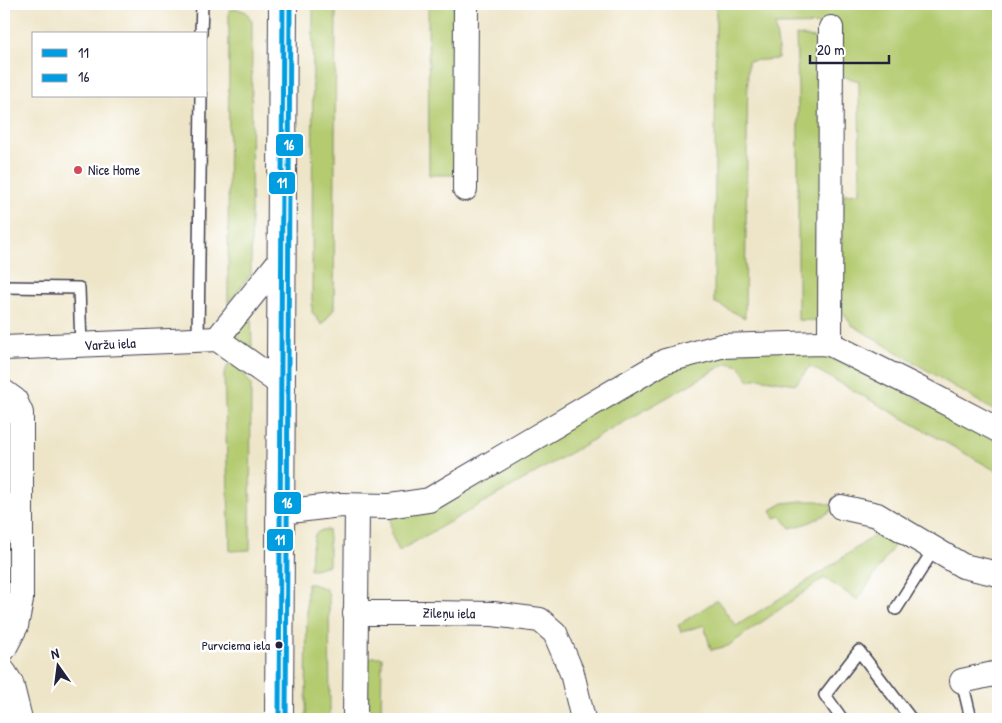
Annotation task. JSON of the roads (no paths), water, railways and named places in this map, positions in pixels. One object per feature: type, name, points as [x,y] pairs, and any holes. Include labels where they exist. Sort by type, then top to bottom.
[{"type":"street","points":[[279,719],[283,4]]},
{"type":"street","points":[[465,189],[466,4]]},
{"type":"street","points":[[830,28],[830,344]]},
{"type":"street","points":[[282,258],[208,339],[282,386]]},
{"type":"street","name":"Varžu iela","points":[[4,348],[208,339]]},
{"type":"street","points":[[281,512],[340,505],[389,506],[430,500],[665,361],[721,346],[830,344],[998,430]]},
{"type":"street","points":[[4,392],[15,400],[21,413],[21,600],[16,626],[4,649]]},
{"type":"street","points":[[355,719],[357,506]]},
{"type":"street","points":[[841,507],[877,515],[963,566],[998,574]]},
{"type":"street","name":"Zileņu iela","points":[[355,613],[493,614],[540,620],[555,633],[572,673],[583,719]]},
{"type":"street","points":[[4,672],[11,683],[20,719]]},
{"type":"street","points":[[962,681],[998,673]]},
{"type":"lane","points":[[201,32],[202,4]]},
{"type":"lane","points":[[201,98],[208,339]]},
{"type":"lane","points":[[4,287],[80,288],[81,345]]},
{"type":"lane","points":[[896,609],[934,549]]},
{"type":"lane","points":[[842,719],[825,695],[859,651],[911,719]]},
{"type":"lane","points":[[962,681],[971,719]]},
{"type":"place","name":"Nice Home","points":[[78,170]]},
{"type":"place","name":"Purvciema iela","points":[[279,645]]}]
